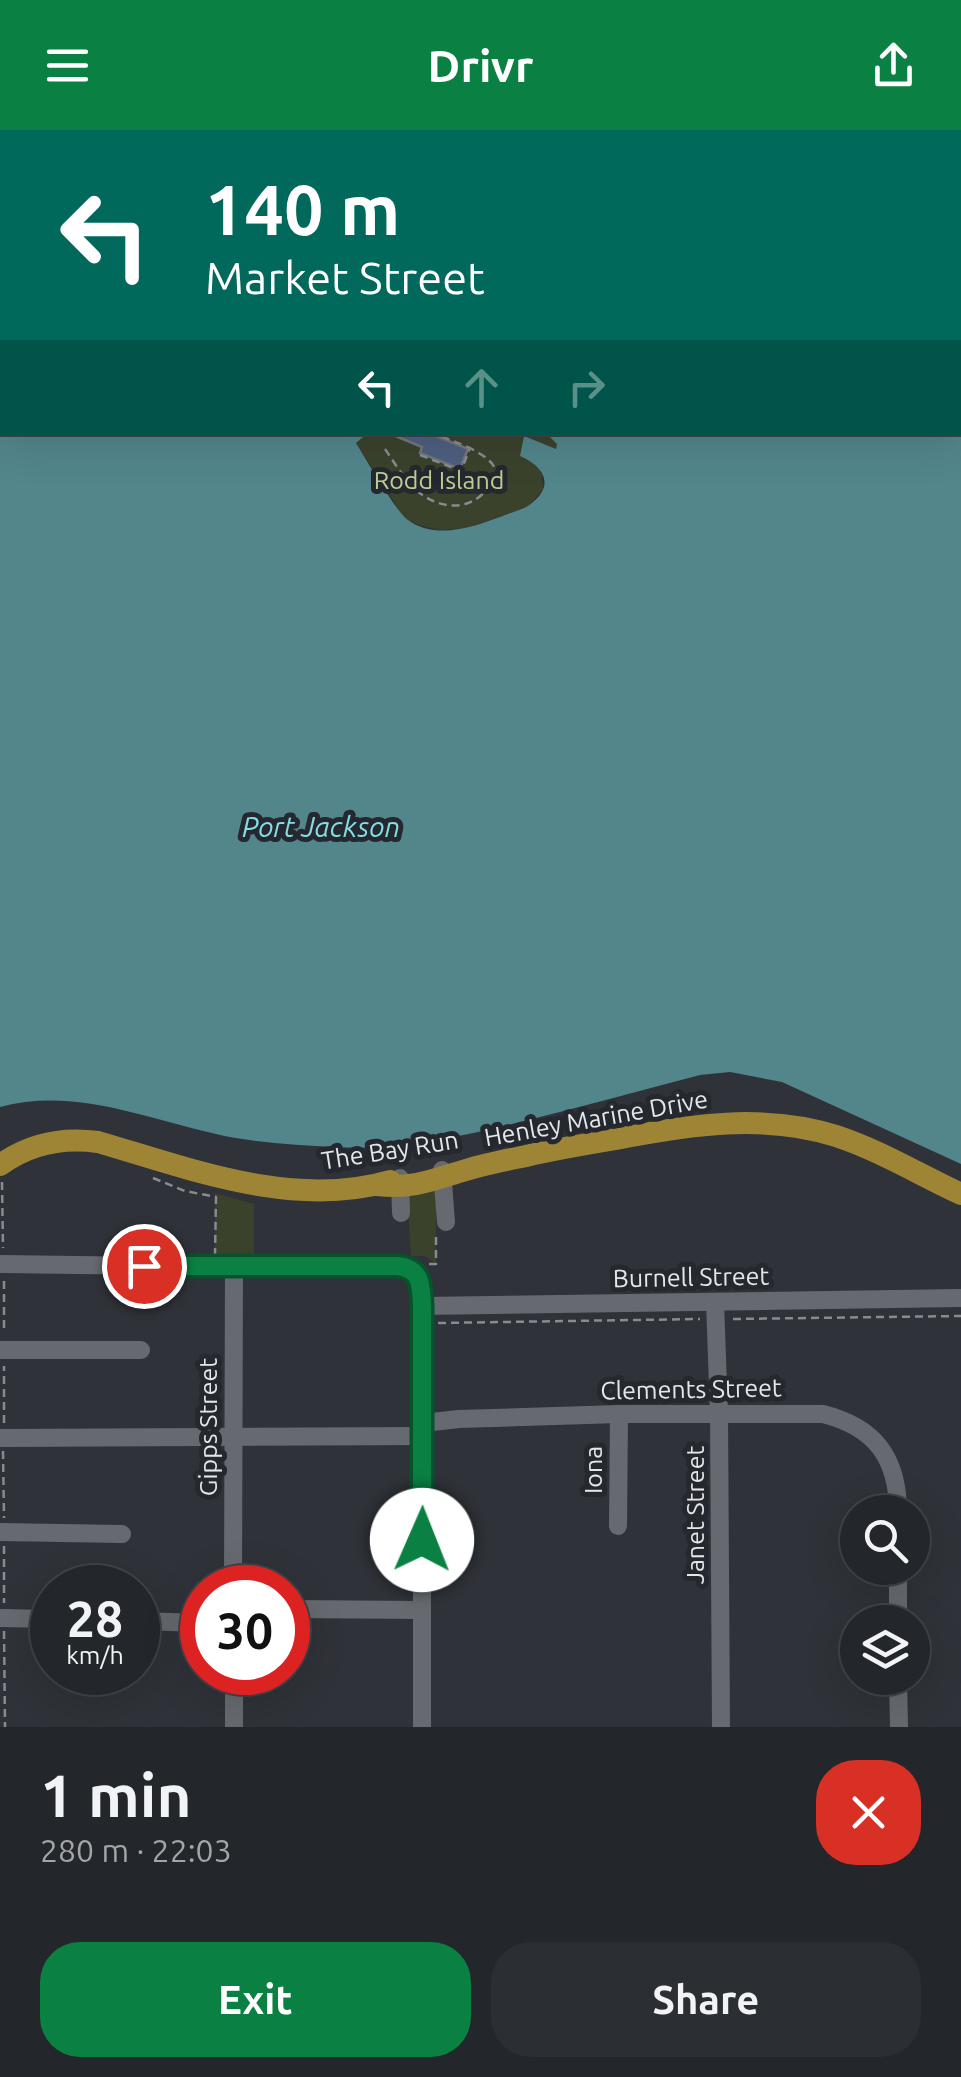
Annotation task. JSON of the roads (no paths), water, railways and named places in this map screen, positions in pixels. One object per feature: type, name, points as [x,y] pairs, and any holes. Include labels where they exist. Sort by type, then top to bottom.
[{"type":"main road","name":"Henley Marine Drive","points":[[0,1166],[42,1144],[82,1140],[216,1176],[281,1189],[323,1191],[392,1184],[658,1131],[750,1123],[791,1126],[836,1136],[961,1194]]},
{"type":"street","points":[[443,1174],[446,1222]]},
{"type":"street","points":[[392,1184],[402,1213]]},
{"type":"street","points":[[0,1264],[398,1266],[419,1277],[422,1727]]},
{"type":"street","name":"Gipps Street","points":[[232,1565],[234,1267]]},
{"type":"street","name":"Burnell Street","points":[[422,1306],[715,1311],[961,1298]]},
{"type":"street","name":"Janet Street","points":[[715,1311],[721,1727]]},
{"type":"street","points":[[0,1350],[142,1350]]},
{"type":"street","name":"Iona","points":[[618,1526],[619,1414]]},
{"type":"street","name":"Clements Street","points":[[0,1438],[234,1438],[423,1430],[458,1419],[823,1414],[846,1420],[874,1440],[886,1458],[895,1495]]},
{"type":"street","points":[[0,1532],[122,1534]]},
{"type":"street","points":[[310,1609],[421,1610]]},
{"type":"street","points":[[0,1618],[30,1619]]},
{"type":"street","points":[[234,1695],[234,1727]]},
{"type":"street","points":[[898,1695],[899,1727]]},
{"type":"water","name":"Port Jackson","points":[[0,435],[364,435],[356,443],[403,515],[419,526],[444,531],[520,510],[540,495],[543,475],[520,456],[524,436],[556,449],[557,444],[548,435],[961,435],[961,1164],[782,1082],[730,1072],[700,1075],[472,1133],[427,1142],[359,1148],[245,1140],[109,1107],[28,1102],[0,1107]]},
{"type":"park label","name":"Rodd Island","points":[[439,480]]}]
